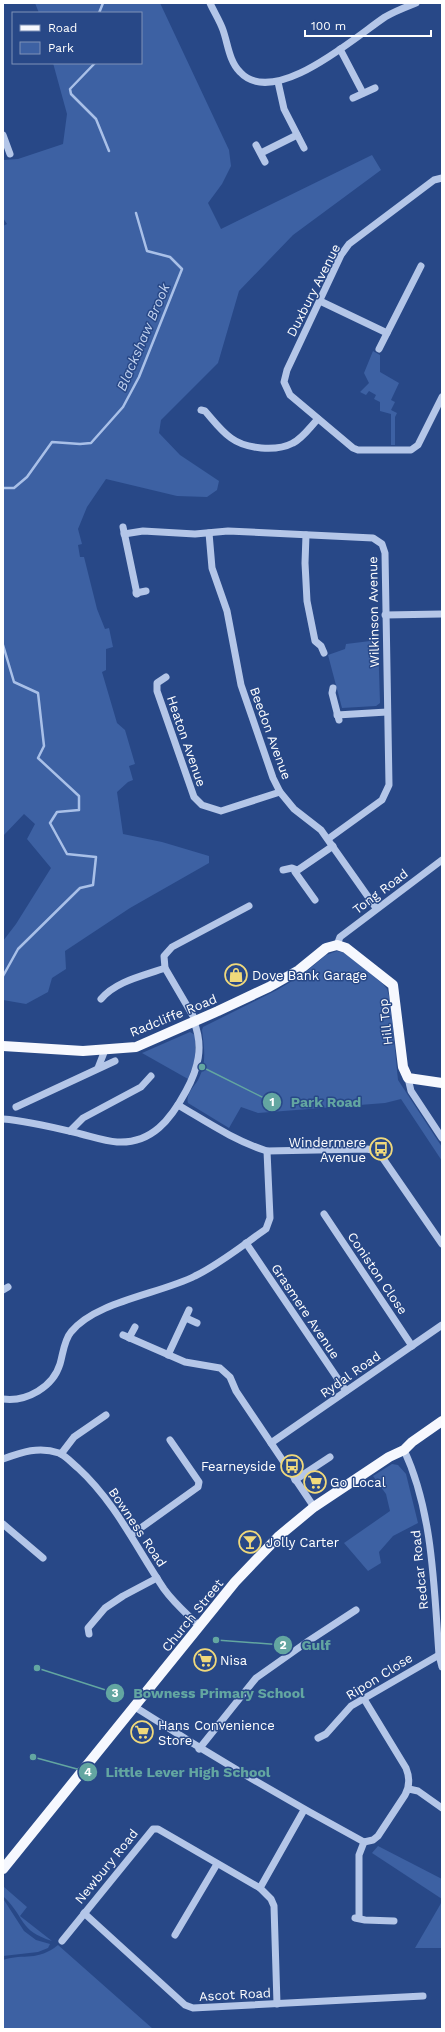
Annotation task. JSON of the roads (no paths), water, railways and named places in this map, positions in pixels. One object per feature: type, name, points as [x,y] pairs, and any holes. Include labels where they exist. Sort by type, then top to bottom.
[{"type":"main road","name":"Radcliffe Road","points":[[3,1046],[105,1050],[136,1047],[269,987],[298,970],[326,948],[337,945]]},
{"type":"main road","name":"Hill Top","points":[[337,945],[346,948],[393,985],[403,1067],[408,1078]]},
{"type":"main road","points":[[408,1078],[442,1083]]},
{"type":"main road","name":"Church Street","points":[[3,1868],[135,1707],[199,1626],[261,1554],[314,1507],[389,1457],[404,1450],[412,1442],[442,1421]]},
{"type":"street","points":[[210,3],[223,29],[230,56],[240,72],[246,77],[258,82],[278,82],[319,63],[385,17],[416,3]]},
{"type":"street","points":[[340,49],[363,93]]},
{"type":"street","points":[[278,82],[284,109],[304,148]]},
{"type":"street","points":[[353,98],[375,88]]},
{"type":"street","points":[[3,135],[4,143],[10,154]]},
{"type":"street","points":[[261,153],[297,135]]},
{"type":"street","points":[[256,145],[265,162]]},
{"type":"street","name":"Duxbury Avenue","points":[[442,178],[434,180],[350,244],[341,255],[287,370],[284,382],[290,395],[353,448],[358,450],[411,450],[418,445],[442,397]]},
{"type":"street","points":[[379,349],[421,266]]},
{"type":"street","points":[[320,301],[387,333]]},
{"type":"street","points":[[202,410],[205,411],[231,438],[243,444],[265,448],[280,448],[293,443],[318,419]]},
{"type":"street","name":"Wilkinson Avenue","points":[[146,591],[136,594],[123,531],[210,534],[228,531],[373,538],[379,541],[385,553],[389,785],[387,793],[382,800],[328,839]]},
{"type":"street","name":"Beedon Avenue","points":[[210,534],[212,568],[227,611],[241,685],[273,778],[280,792],[294,809],[320,828],[376,908]]},
{"type":"street","points":[[306,535],[304,563],[307,601],[315,641],[321,646],[324,653]]},
{"type":"street","points":[[385,615],[442,614]]},
{"type":"street","name":"Heaton Avenue","points":[[166,677],[157,683],[157,691],[194,797],[202,805],[221,811],[280,792]]},
{"type":"street","points":[[333,688],[332,693],[338,718],[387,712]]},
{"type":"street","points":[[297,870],[333,846]]},
{"type":"street","name":"Tong Road","points":[[337,945],[340,936],[442,860]]},
{"type":"street","points":[[283,870],[292,868],[297,870]]},
{"type":"street","points":[[297,870],[296,874],[315,900]]},
{"type":"street","points":[[3,1119],[70,1131],[116,1142],[139,1139],[155,1132],[164,1124],[178,1106],[198,1065],[198,1031],[195,1021],[166,968],[164,956],[167,950],[249,906]]},
{"type":"street","points":[[101,999],[108,990],[123,983],[166,968]]},
{"type":"street","points":[[98,1068],[105,1050]]},
{"type":"street","points":[[16,1107],[115,1061]]},
{"type":"street","points":[[70,1131],[82,1118],[141,1087],[151,1076]]},
{"type":"street","points":[[408,1078],[411,1091],[442,1138]]},
{"type":"street","points":[[178,1106],[226,1133],[267,1151],[367,1149],[376,1151],[382,1157],[442,1244]]},
{"type":"street","points":[[3,1400],[23,1398],[46,1386],[57,1372],[67,1338],[86,1318],[195,1276],[266,1229],[270,1218],[267,1151]]},
{"type":"street","name":"Coniston Close","points":[[324,1214],[412,1346]]},
{"type":"street","name":"Grasmere Avenue","points":[[246,1243],[346,1391]]},
{"type":"street","points":[[168,1355],[189,1310]]},
{"type":"street","points":[[186,1318],[197,1323]]},
{"type":"street","name":"Rydal Road","points":[[271,1443],[442,1325]]},
{"type":"street","points":[[135,1327],[126,1336],[190,1363],[213,1366],[226,1372],[314,1507]]},
{"type":"street","points":[[3,1459],[35,1449],[61,1454],[74,1437],[106,1415]]},
{"type":"street","points":[[131,1535],[198,1487],[199,1482],[170,1440]]},
{"type":"street","name":"Redcar Road","points":[[404,1450],[411,1466],[428,1532],[433,1571],[439,1655],[442,1667]]},
{"type":"street","name":"Bowness Road","points":[[61,1454],[94,1485],[131,1535],[157,1578],[173,1600],[199,1626]]},
{"type":"street","points":[[295,1480],[330,1457]]},
{"type":"street","points":[[3,1524],[44,1558]]},
{"type":"street","points":[[89,1634],[88,1628],[105,1608],[123,1596],[157,1578]]},
{"type":"street","points":[[199,1748],[256,1678],[356,1610]]},
{"type":"street","name":"Ripon Close","points":[[318,1738],[326,1734],[350,1706],[439,1655]]},
{"type":"street","points":[[135,1707],[199,1748],[304,1810],[364,1842],[371,1841],[378,1836],[409,1789],[406,1768],[364,1699]]},
{"type":"street","points":[[409,1789],[418,1791],[442,1808]]},
{"type":"street","points":[[260,1888],[304,1810]]},
{"type":"street","name":"Newbury Road","points":[[62,1941],[153,1829],[158,1829],[260,1888],[271,1898],[274,1906],[277,2004]]},
{"type":"street","points":[[364,1842],[359,1855],[357,1918],[365,1920],[394,1921]]},
{"type":"street","points":[[175,1934],[217,1864]]},
{"type":"street","name":"Ascot Road","points":[[84,1913],[189,2007],[423,1996]]},
{"type":"waterway","name":"Blackshaw Brook","points":[[99,12],[103,3]]},
{"type":"waterway","name":"Blackshaw Brook","points":[[94,64],[70,89],[71,94],[96,119],[109,151]]},
{"type":"waterway","name":"Blackshaw Brook","points":[[3,488],[14,488],[27,477],[52,442],[80,444],[91,443],[123,407],[139,377],[182,269],[170,257],[147,251],[136,213]]},
{"type":"waterway","name":"Blackshaw Brook","points":[[3,645],[14,682],[38,693],[44,746],[38,758],[79,796],[79,810],[57,812],[50,823],[67,854],[96,857],[93,885],[80,888],[18,949],[3,976]]},
{"type":"place","name":"Dove Bank Garage","points":[[236,975]]},
{"type":"place","name":"Park Road","points":[[202,1067]]},
{"type":"place","name":"Windermere Avenue","points":[[381,1149]]},
{"type":"place","name":"Fearneyside","points":[[292,1466]]},
{"type":"place","name":"Go Local","points":[[315,1482]]},
{"type":"place","name":"Jolly Carter","points":[[250,1542]]},
{"type":"place","name":"Gulf","points":[[216,1640]]},
{"type":"place","name":"Nisa","points":[[205,1660]]},
{"type":"place","name":"Bowness Primary School","points":[[37,1668]]},
{"type":"place","name":"Hans Convenience Store","points":[[142,1732]]},
{"type":"place","name":"Little Lever High School","points":[[33,1757]]}]
